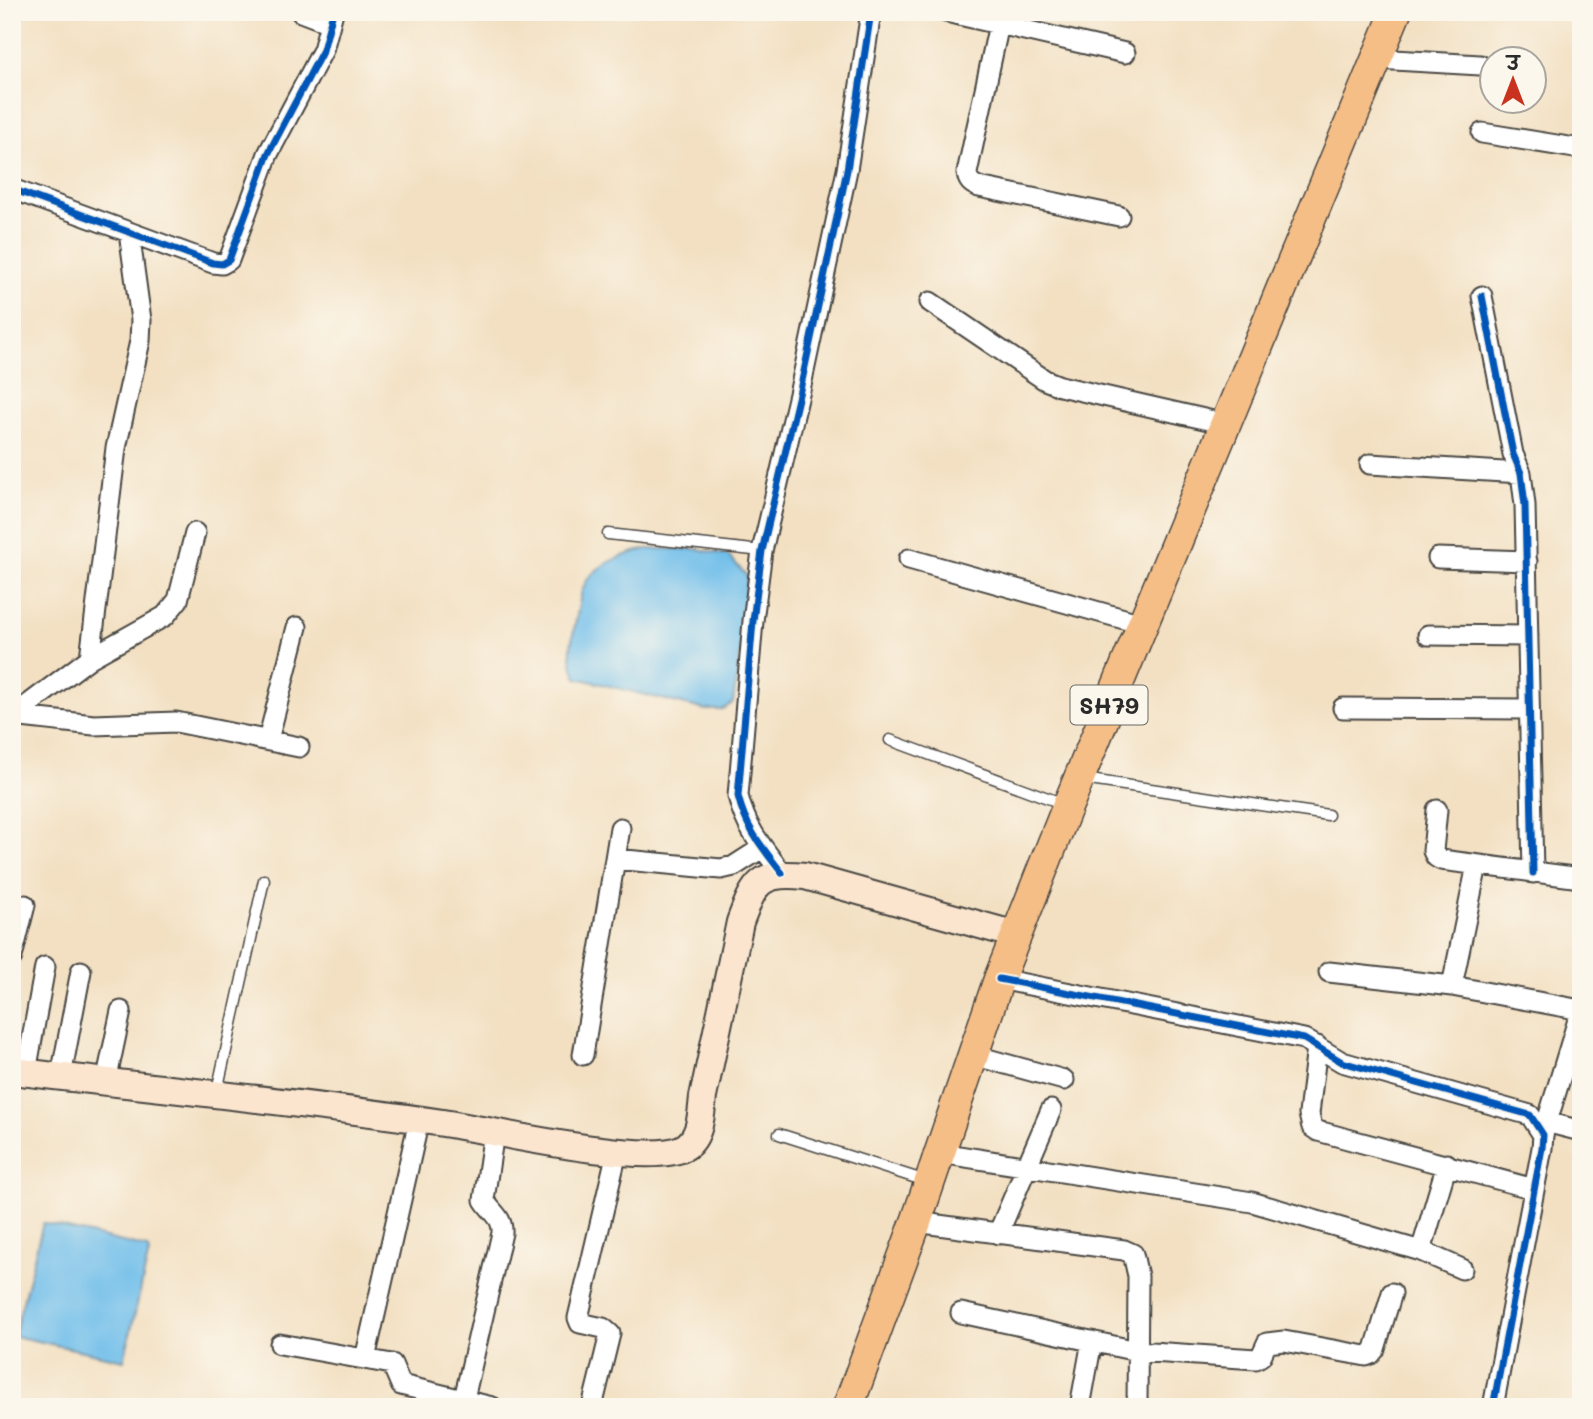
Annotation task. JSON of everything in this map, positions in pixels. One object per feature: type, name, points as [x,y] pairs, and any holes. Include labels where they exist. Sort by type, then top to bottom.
[{"type":"main road","name":"SH79","points":[[848,1407],[1016,935],[1073,791],[1396,12]]},
{"type":"main road","points":[[19,1072],[419,1120],[617,1152],[681,1150],[692,1142],[699,1126],[740,922],[750,895],[763,880],[782,873],[805,876],[1016,935]]},
{"type":"street","points":[[12,189],[213,262],[222,264],[229,260],[268,153],[323,50],[332,18],[301,12]]},
{"type":"street","points":[[782,873],[746,824],[738,796],[753,621],[762,551],[848,170],[871,12]]},
{"type":"street","points":[[946,12],[1125,53]]},
{"type":"street","points":[[999,24],[967,173],[968,179],[979,187],[1118,216]]},
{"type":"street","points":[[1377,59],[1478,65]]},
{"type":"street","points":[[1482,133],[1581,149]]},
{"type":"street","points":[[90,658],[116,448],[140,341],[141,320],[129,232]]},
{"type":"street","points":[[1482,296],[1513,454],[1521,473],[1525,505],[1533,873]]},
{"type":"street","points":[[930,302],[1045,380],[1060,386],[1226,424]]},
{"type":"street","points":[[1370,464],[1521,473]]},
{"type":"street","points":[[13,716],[90,658],[172,609],[178,600],[195,533]]},
{"type":"street","points":[[1438,558],[1527,561]]},
{"type":"street","points":[[909,559],[1142,624]]},
{"type":"street","points":[[268,740],[296,627]]},
{"type":"street","points":[[1428,635],[1528,636]]},
{"type":"street","points":[[1343,708],[1530,709]]},
{"type":"street","points":[[13,716],[94,724],[176,722],[299,747]]},
{"type":"street","points":[[1437,810],[1433,851],[1436,857],[1581,878]]},
{"type":"street","points":[[583,1055],[620,828]]},
{"type":"street","points":[[615,859],[720,869],[734,866],[762,848]]},
{"type":"street","points":[[1452,986],[1477,865]]},
{"type":"street","points":[[12,957],[24,905]]},
{"type":"street","points":[[19,1072],[45,967]]},
{"type":"street","points":[[61,1076],[80,971]]},
{"type":"street","points":[[1329,972],[1452,986],[1581,1010],[1544,1128],[1493,1407]]},
{"type":"street","points":[[999,979],[1304,1039],[1328,1056],[1342,1062],[1519,1111],[1530,1115],[1544,1128],[1581,1131]]},
{"type":"street","points":[[106,1082],[121,1011]]},
{"type":"street","points":[[1317,1046],[1309,1114],[1312,1127],[1318,1131],[1534,1189]]},
{"type":"street","points":[[973,1055],[1064,1080]]},
{"type":"street","points":[[998,1234],[1051,1110]]},
{"type":"street","points":[[365,1359],[419,1120]]},
{"type":"street","points":[[464,1399],[502,1233],[503,1224],[484,1200],[494,1132]]},
{"type":"street","points":[[592,1407],[610,1334],[603,1328],[580,1323],[578,1318],[617,1152]]},
{"type":"street","points":[[940,1153],[1252,1202],[1421,1251],[1462,1269]]},
{"type":"street","points":[[1421,1251],[1447,1164]]},
{"type":"street","points":[[916,1222],[1124,1250],[1133,1254],[1138,1276],[1137,1407]]},
{"type":"street","points":[[961,1313],[1137,1351],[1256,1359],[1261,1356],[1267,1343],[1284,1340],[1366,1356],[1375,1349],[1392,1293]]},
{"type":"street","points":[[1080,1407],[1092,1341]]},
{"type":"street","points":[[280,1344],[392,1364],[401,1385],[492,1407]]},
{"type":"lane","points":[[608,534],[762,551]]},
{"type":"lane","points":[[890,740],[1073,791],[1328,815]]},
{"type":"lane","points":[[216,1095],[264,880]]},
{"type":"lane","points":[[779,1134],[930,1182]]},
{"type":"water","points":[[646,549],[696,549],[728,555],[747,576],[743,632],[733,703],[721,710],[706,710],[577,678],[572,664],[571,646],[587,580],[601,567],[619,557]]},
{"type":"water","points":[[43,1223],[148,1248],[124,1360],[14,1336]]},
{"type":"cycle path","points":[[12,189],[222,264],[229,260],[268,154],[323,50],[333,12]]},
{"type":"cycle path","points":[[782,873],[750,828],[738,796],[753,621],[762,551],[847,170],[871,12]]},
{"type":"cycle path","points":[[1482,296],[1513,454],[1521,473],[1525,505],[1533,873]]},
{"type":"cycle path","points":[[999,979],[1304,1039],[1342,1062],[1530,1115],[1543,1135],[1542,1148],[1493,1407]]}]
